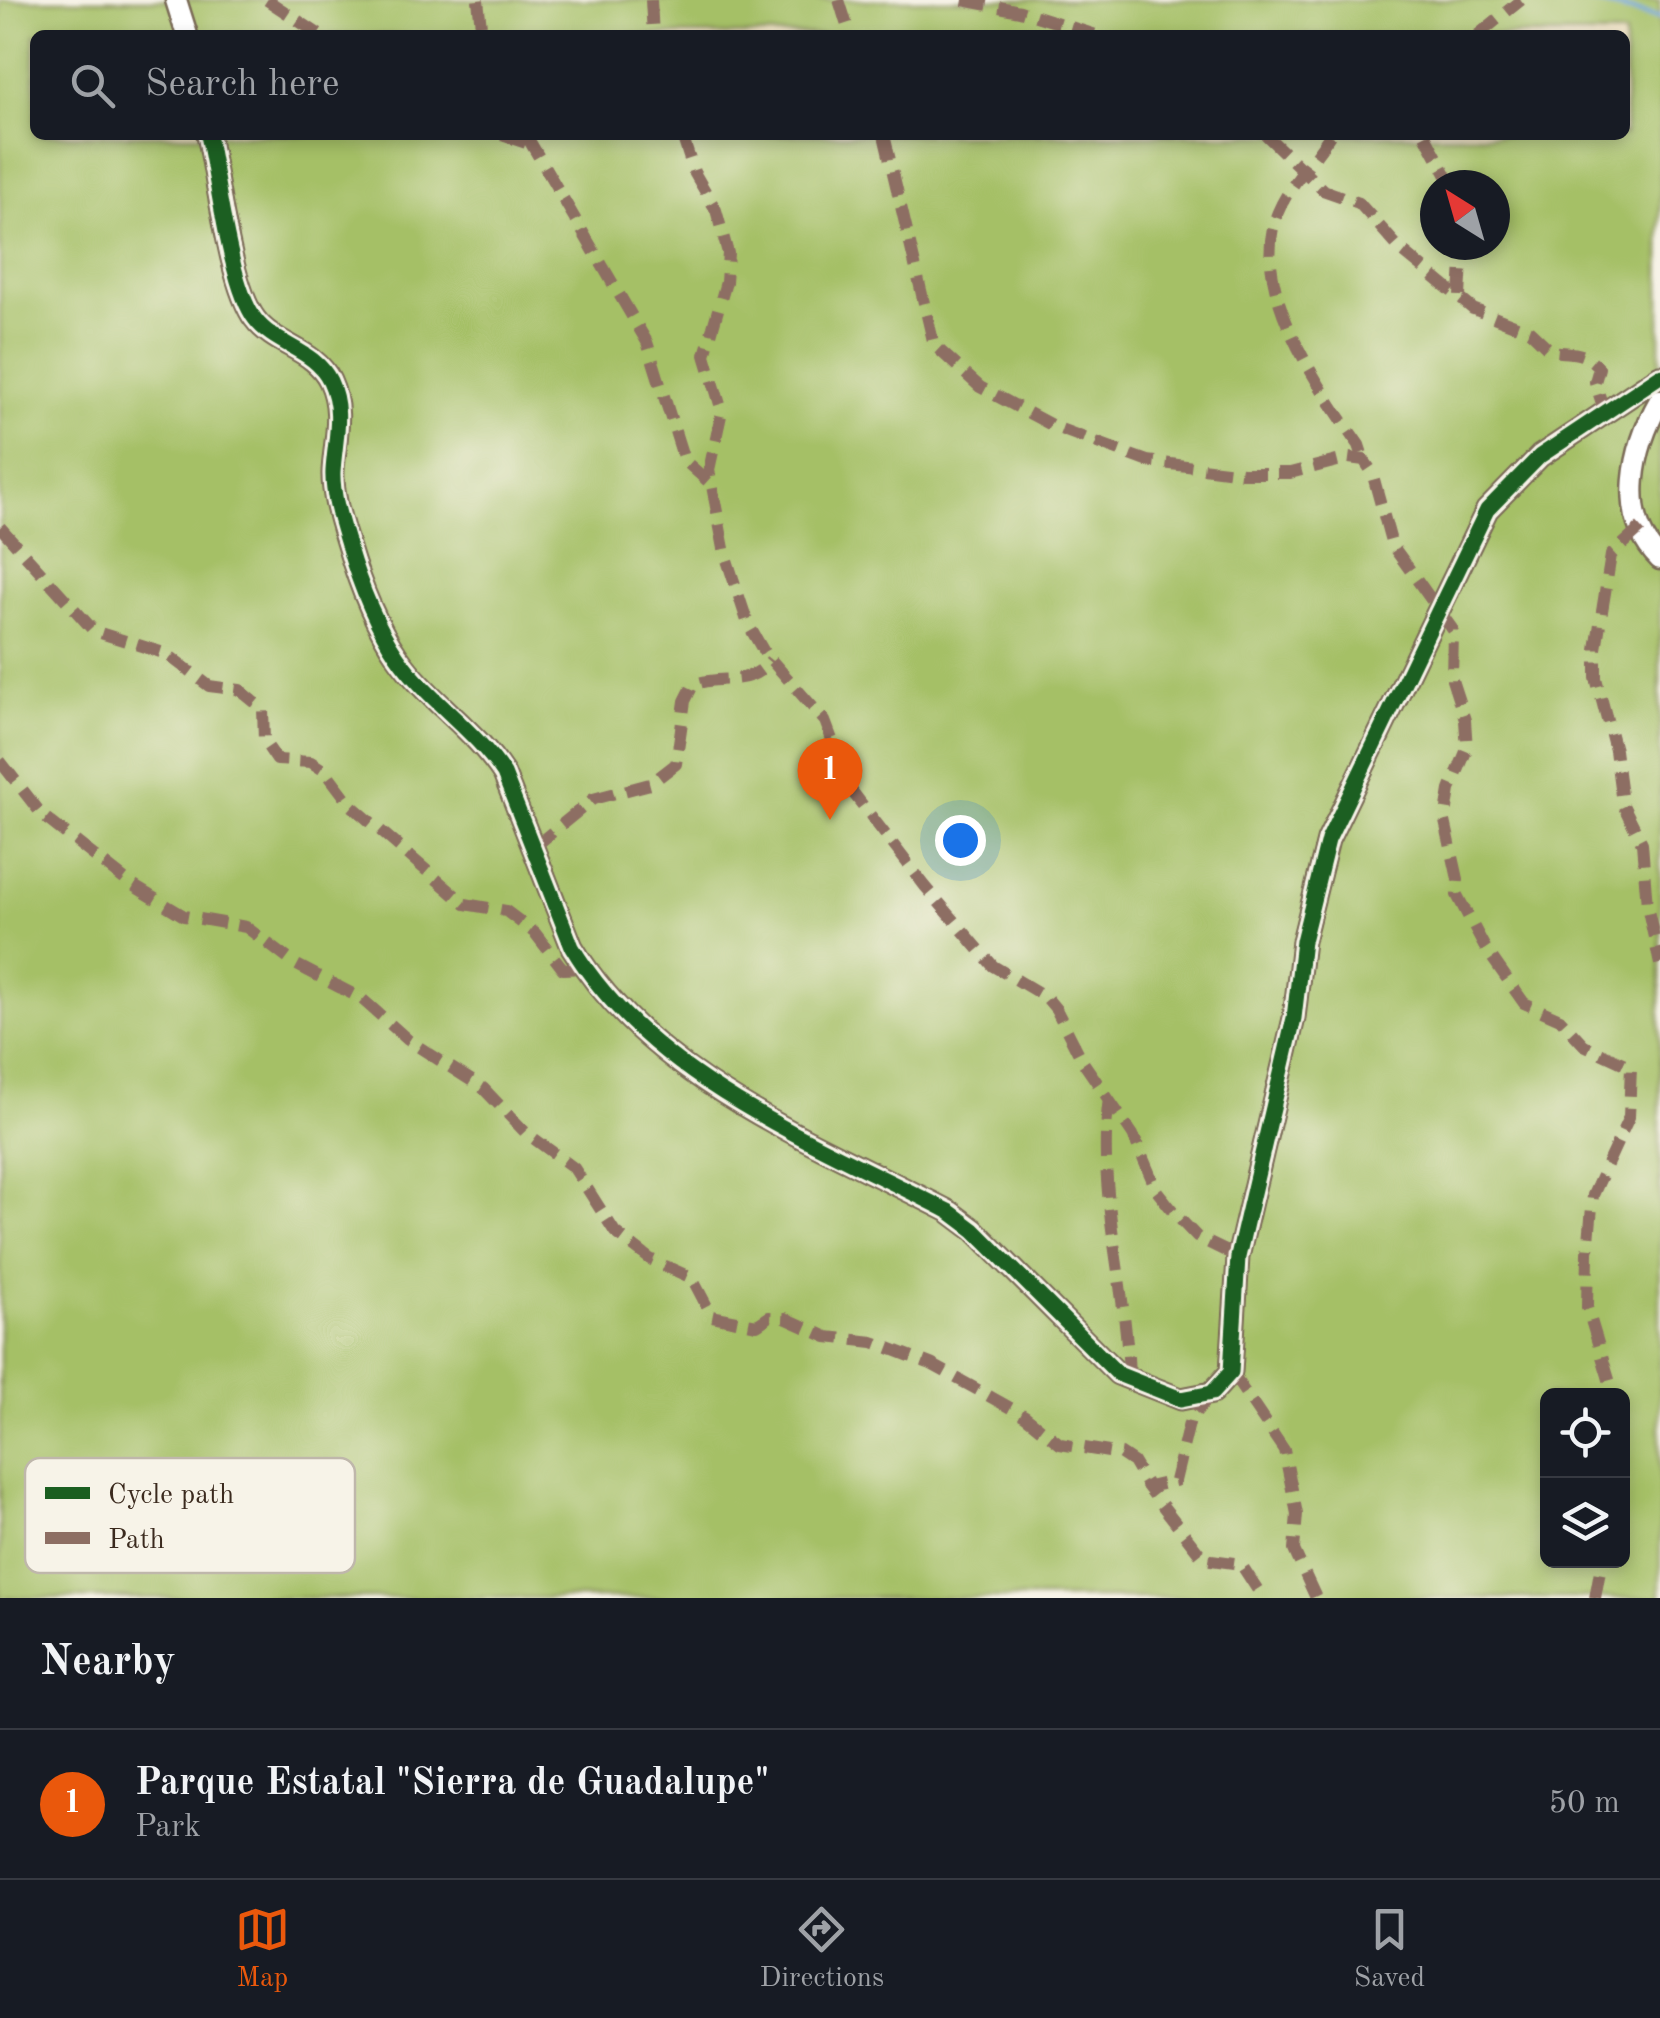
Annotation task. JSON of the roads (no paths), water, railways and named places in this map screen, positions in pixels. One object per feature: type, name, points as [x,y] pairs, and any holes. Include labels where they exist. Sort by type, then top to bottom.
[{"type":"street","points":[[176,0],[185,30]]},
{"type":"street","points":[[209,140],[241,288],[253,317],[270,334],[311,357],[328,377],[338,402],[333,474],[337,506],[348,548],[384,633],[398,658],[488,750],[504,774],[572,947],[588,973],[699,1077],[950,1212],[995,1250],[1118,1374],[1181,1399],[1212,1393],[1231,1372],[1238,1257],[1294,1018],[1316,876],[1336,822],[1487,510],[1540,456],[1660,376]]},
{"type":"street","points":[[1660,400],[1644,429],[1634,465],[1636,514],[1660,559]]},
{"type":"waterway","points":[[1582,0],[1660,17]]},
{"type":"place","name":"Parque Estatal \"Sierra de Guadalupe\"","points":[[830,820]]}]
